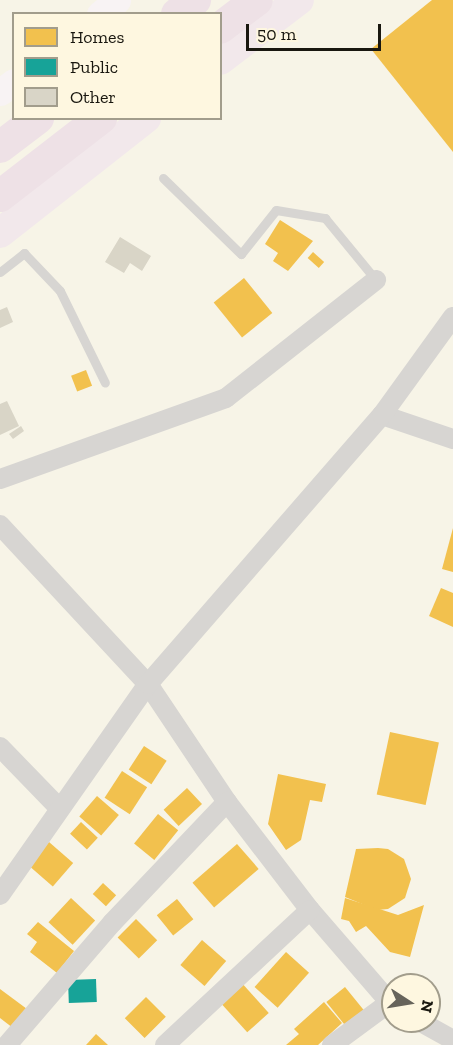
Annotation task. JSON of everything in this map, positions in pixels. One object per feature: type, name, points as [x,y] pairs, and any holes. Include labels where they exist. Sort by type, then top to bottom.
[{"type":"highway","points":[[180,12],[195,0]]},
{"type":"highway","points":[[222,26],[257,0]]},
{"type":"highway","points":[[0,147],[35,120]]},
{"type":"highway","points":[[0,196],[98,120]]},
{"type":"main road","points":[[102,12],[117,0]]},
{"type":"main road","points":[[222,58],[299,0]]},
{"type":"main road","points":[[0,233],[143,120]]},
{"type":"street","points":[[0,479],[226,398],[376,280]]},
{"type":"street","points":[[0,895],[148,684],[382,415],[453,317]]},
{"type":"street","points":[[382,415],[453,438]]},
{"type":"street","points":[[0,525],[148,684],[227,802],[310,910],[381,993]]},
{"type":"street","points":[[0,747],[60,809]]},
{"type":"street","points":[[7,1045],[111,923],[227,802]]},
{"type":"street","points":[[165,1045],[310,910]]},
{"type":"street","points":[[332,1045],[381,1012]]},
{"type":"lane","points":[[163,178],[241,254],[276,210],[325,218],[376,280]]},
{"type":"lane","points":[[0,272],[24,253],[60,291],[105,382]]},
{"type":"building: Homes","points":[[432,0],[453,0],[453,152],[371,49]]},
{"type":"building: Homes","points":[[280,220],[313,241],[288,271],[273,261],[278,253],[265,244]]},
{"type":"building: Homes","points":[[313,252],[324,262],[319,268],[308,258]]},
{"type":"building: Homes","points":[[244,278],[272,313],[242,338],[214,303]]},
{"type":"building: Homes","points":[[86,370],[92,386],[77,392],[71,376]]},
{"type":"building: Homes","points":[[453,528],[453,572],[442,569]]},
{"type":"building: Homes","points":[[441,588],[453,593],[453,627],[429,616]]},
{"type":"building: Homes","points":[[390,732],[439,742],[426,805],[377,795]]},
{"type":"building: Homes","points":[[144,746],[167,761],[151,784],[129,769]]},
{"type":"building: Homes","points":[[122,771],[147,787],[130,814],[105,798]]},
{"type":"building: Homes","points":[[278,774],[326,784],[322,802],[310,800],[301,840],[286,850],[268,824]]},
{"type":"building: Homes","points":[[187,788],[202,804],[179,826],[164,810]]},
{"type":"building: Homes","points":[[97,796],[119,815],[101,835],[79,816]]},
{"type":"building: Homes","points":[[158,814],[178,830],[154,860],[134,844]]},
{"type":"building: Homes","points":[[81,822],[98,838],[87,849],[70,834]]},
{"type":"building: Homes","points":[[49,842],[73,863],[53,886],[29,865]]},
{"type":"building: Homes","points":[[237,844],[259,869],[214,908],[192,883]]},
{"type":"building: Homes","points":[[356,849],[388,849],[404,859],[411,879],[405,898],[388,909],[377,910],[345,897]]},
{"type":"building: Homes","points":[[103,883],[116,895],[106,906],[93,894]]},
{"type":"building: Homes","points":[[71,898],[95,921],[73,945],[48,922]]},
{"type":"building: Homes","points":[[345,898],[398,915],[424,905],[410,957],[390,952],[366,926],[356,932],[349,921],[341,919]]},
{"type":"building: Homes","points":[[177,899],[193,919],[173,936],[157,915]]},
{"type":"building: Homes","points":[[136,919],[157,940],[139,959],[118,937]]},
{"type":"building: Homes","points":[[38,922],[74,951],[57,973],[30,952],[37,942],[27,934]]},
{"type":"building: Homes","points":[[202,940],[226,961],[205,986],[180,965]]},
{"type":"building: Homes","points":[[286,952],[309,973],[278,1008],[255,987]]},
{"type":"building: Homes","points":[[240,981],[269,1013],[247,1032],[218,1000]]},
{"type":"building: Homes","points":[[345,987],[365,1012],[346,1027],[326,1002]]},
{"type":"building: Homes","points":[[0,989],[27,1009],[13,1028],[0,1018]]},
{"type":"building: Homes","points":[[146,997],[166,1017],[145,1038],[125,1018]]},
{"type":"building: Homes","points":[[324,1002],[342,1023],[318,1045],[286,1045],[299,1034],[294,1029]]},
{"type":"building: Homes","points":[[96,1034],[108,1045],[86,1045]]},
{"type":"building: Public","points":[[96,979],[97,1002],[69,1003],[68,980]]},
{"type":"building: Other","points":[[120,237],[151,256],[142,271],[130,263],[124,273],[105,262]]},
{"type":"building: Other","points":[[7,307],[13,322],[0,328],[0,310]]},
{"type":"building: Other","points":[[7,401],[19,426],[0,435],[0,404]]},
{"type":"building: Other","points":[[21,426],[24,431],[13,439],[9,434]]}]
